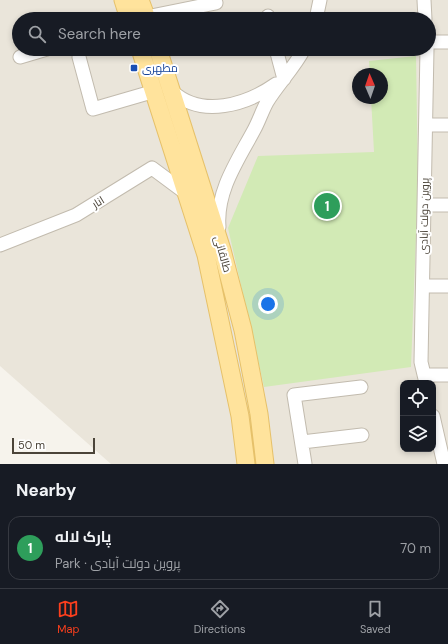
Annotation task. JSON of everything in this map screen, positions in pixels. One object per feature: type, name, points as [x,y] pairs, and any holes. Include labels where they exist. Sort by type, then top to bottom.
[{"type":"main road","points":[[122,0],[126,12]]},
{"type":"main road","points":[[140,0],[145,12]]},
{"type":"main road","name":"طالقانی","points":[[142,56],[206,255],[240,416],[246,464]]},
{"type":"main road","name":"طالقانی","points":[[160,56],[220,245],[243,330],[265,464]]},
{"type":"street","points":[[317,12],[320,0]]},
{"type":"street","points":[[424,0],[425,12]]},
{"type":"street","points":[[175,12],[216,3]]},
{"type":"street","points":[[436,42],[448,42]]},
{"type":"street","points":[[278,56],[284,78]]},
{"type":"street","points":[[220,245],[218,213],[221,194],[267,102],[300,56]]},
{"type":"street","name":"پروین دولت آبادی","points":[[425,379],[421,362],[427,56]]},
{"type":"street","points":[[79,57],[93,109],[154,91]]},
{"type":"street","points":[[172,92],[183,101],[196,104],[230,106],[260,95],[284,78]]},
{"type":"street","points":[[426,125],[448,125]]},
{"type":"street","name":"انار","points":[[0,245],[76,215],[152,168],[187,194]]},
{"type":"street","points":[[425,205],[448,205]]},
{"type":"street","points":[[423,286],[448,286]]},
{"type":"street","points":[[425,379],[448,375]]},
{"type":"street","points":[[305,464],[294,394],[361,387]]},
{"type":"street","points":[[436,427],[444,457]]},
{"type":"street","points":[[302,442],[362,435]]},
{"type":"shaded area","points":[[0,0],[448,0],[448,464],[111,464],[0,366]]},
{"type":"green space","points":[[416,56],[418,184],[411,367],[264,387],[228,228],[258,156],[374,152],[371,104],[388,104],[388,68],[370,68],[369,61]]},
{"type":"place","name":"مطهری","points":[[134,68]]},
{"type":"place","name":"پارک لاله","points":[[327,206]]}]
